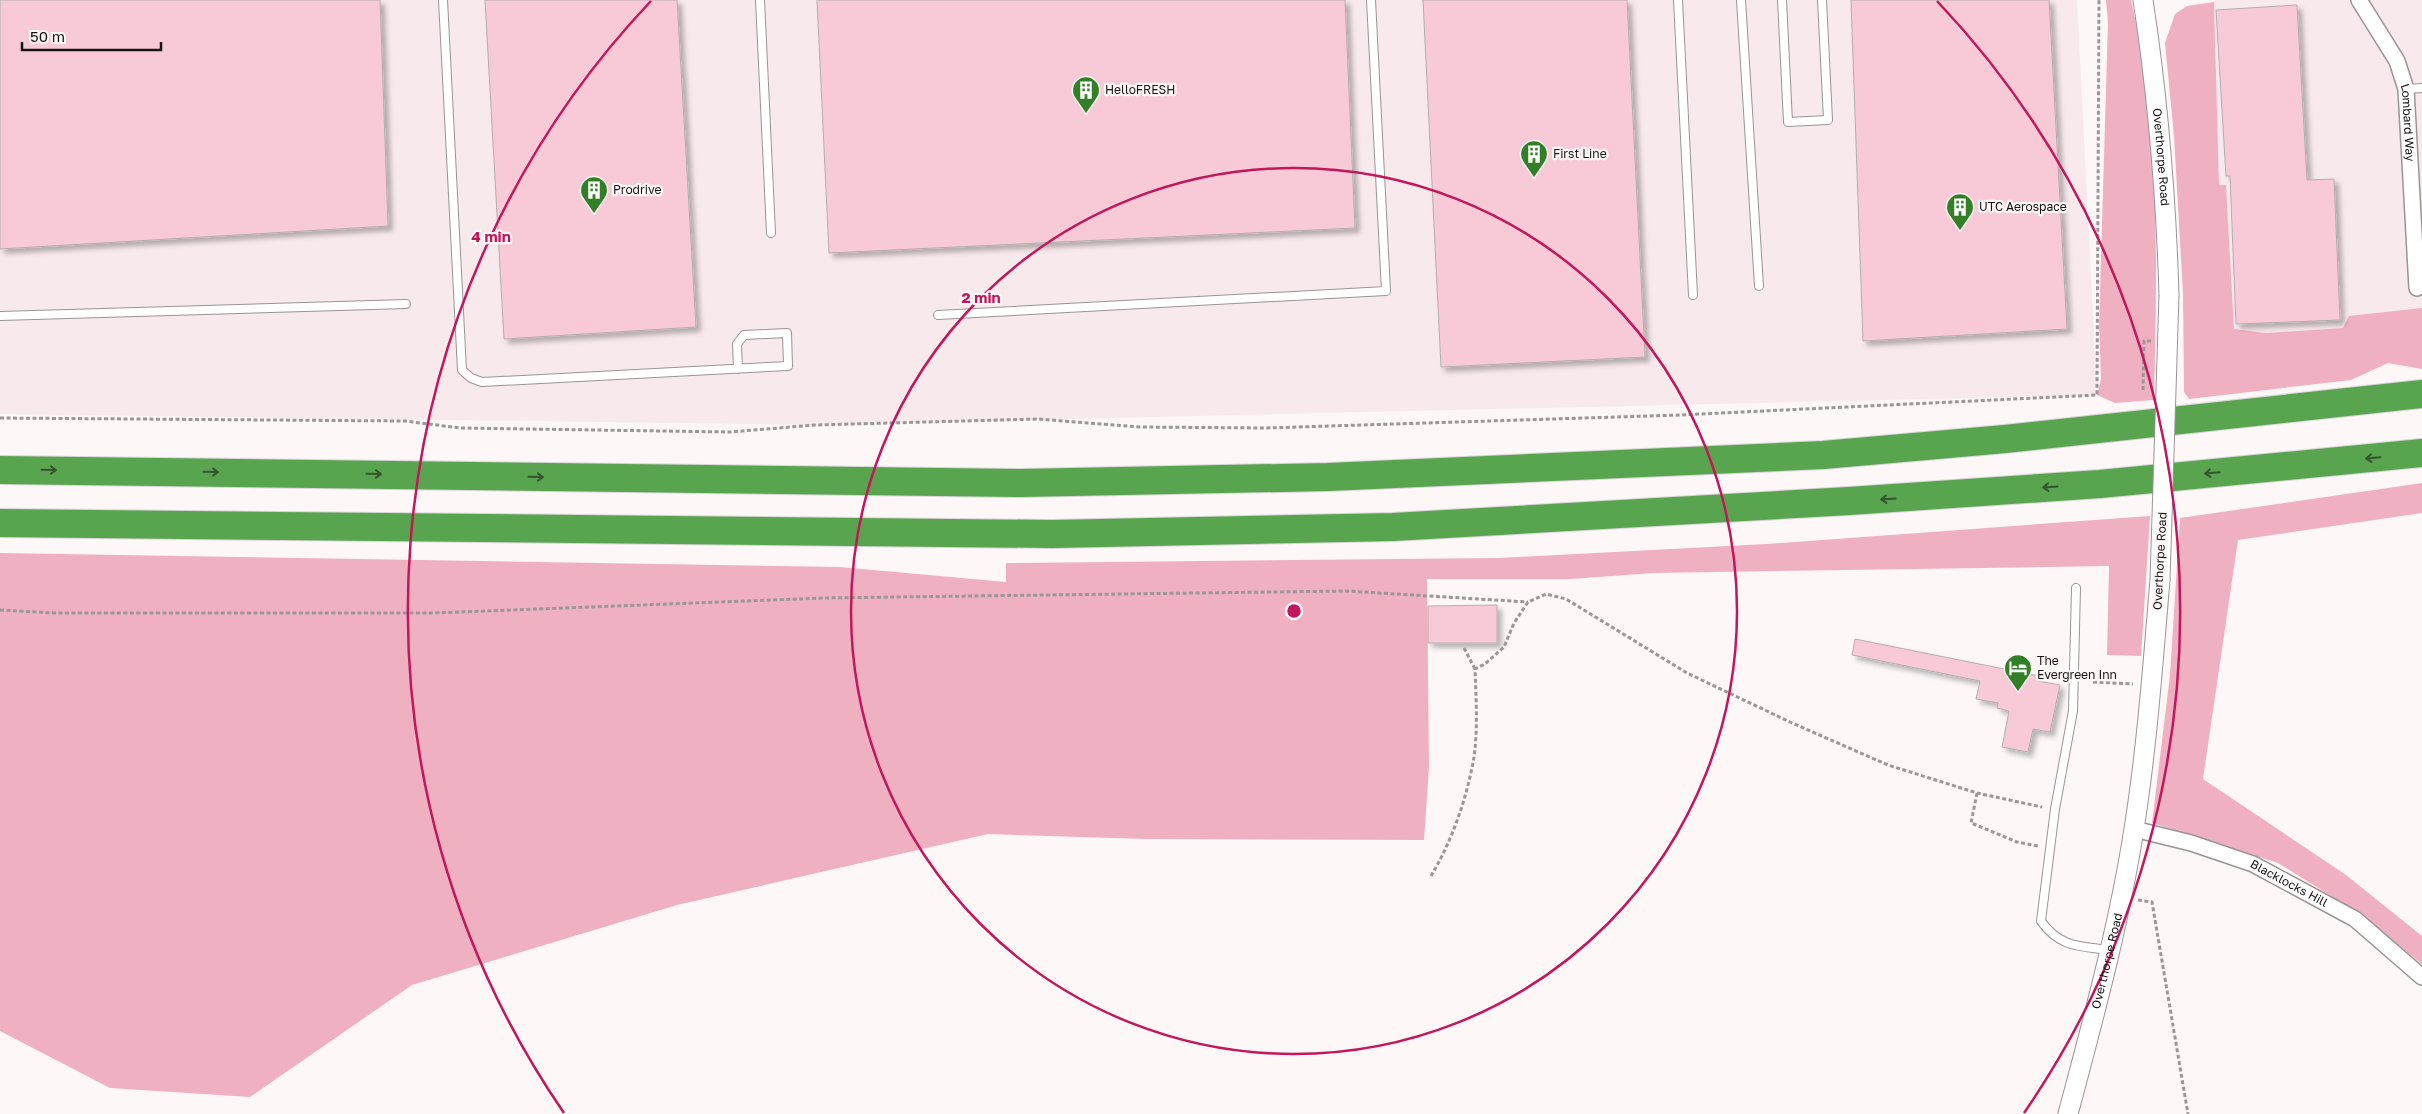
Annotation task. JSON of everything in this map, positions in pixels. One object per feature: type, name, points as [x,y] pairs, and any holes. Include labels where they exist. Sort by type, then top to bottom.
[{"type":"highway","points":[[0,470],[1021,483],[1328,477],[1824,455],[2015,438],[2422,394]]},
{"type":"highway","points":[[0,523],[1052,534],[1393,527],[1840,502],[2100,484],[2422,454]]},
{"type":"street","name":"Overthorpe Road","points":[[2068,1114],[2109,950],[2134,829],[2151,684],[2160,580],[2169,295],[2166,209],[2156,92],[2143,0]]},
{"type":"street","name":"Lombard Way","points":[[2359,0],[2398,61],[2406,89],[2417,288]]},
{"type":"street","name":"Blacklocks Hill","points":[[2134,829],[2191,843],[2253,864],[2355,919],[2422,977]]},
{"type":"lane","points":[[443,0],[462,370],[471,378],[482,382],[738,369],[788,366],[787,333],[744,335],[737,344],[738,369]]},
{"type":"lane","points":[[760,0],[771,233]]},
{"type":"lane","points":[[938,315],[1386,291],[1372,0]]},
{"type":"lane","points":[[1678,0],[1693,295]]},
{"type":"lane","points":[[1742,0],[1759,286]]},
{"type":"lane","points":[[1782,0],[1788,122],[1828,120],[1822,0]]},
{"type":"lane","points":[[2406,89],[2422,88]]},
{"type":"lane","points":[[0,316],[406,304]]},
{"type":"lane","points":[[2076,588],[2073,711],[2055,809],[2041,921],[2050,934],[2072,945],[2109,950]]},
{"type":"path","points":[[0,418],[405,421],[460,428],[730,432],[816,425],[1038,419],[1139,428],[1266,428],[1680,415],[2096,395],[2099,0]]},
{"type":"path","points":[[2143,390],[2144,341],[2158,341]]},
{"type":"path","points":[[0,610],[55,613],[435,613],[822,598],[1346,591],[1528,602],[1546,594],[1566,599],[1687,673],[1792,723],[1888,764],[1977,792],[2055,809]]},
{"type":"path","points":[[1475,669],[1486,664],[1504,647],[1514,624],[1528,602]]},
{"type":"path","points":[[1431,876],[1441,860],[1465,796],[1474,756],[1476,715],[1475,669],[1464,648]]},
{"type":"path","points":[[2093,682],[2151,684]]},
{"type":"path","points":[[1977,792],[1971,822],[2017,842],[2050,848]]},
{"type":"path","points":[[2120,897],[2152,902],[2188,1114]]},
{"type":"shaded area","points":[[0,0],[2077,0],[2097,395],[815,425],[0,414]]},
{"type":"shaded area","points":[[2106,0],[2131,0],[2141,49],[2148,99],[2155,199],[2156,300],[2154,400],[2115,403],[2097,395],[2101,379],[2099,325],[2108,22]]},
{"type":"shaded area","points":[[2214,0],[2422,0],[2422,323],[2266,333],[2234,329],[2226,186],[2219,186]]},
{"type":"shaded area","points":[[2214,2],[2219,185],[2226,185],[2234,329],[2266,333],[2343,328],[2349,316],[2422,308],[2422,369],[2388,363],[2351,380],[2189,399],[2184,392],[2183,294],[2174,136],[2165,43],[2175,14],[2187,6]]},
{"type":"shaded area","points":[[2422,483],[2422,513],[2238,540],[2203,779],[2346,875],[2422,936],[2422,964],[2357,912],[2278,863],[2152,823],[2170,675],[2180,518]]},
{"type":"shaded area","points":[[2150,516],[2141,656],[2107,655],[2109,566],[1654,573],[1571,579],[1427,579],[1429,767],[1424,840],[1145,839],[988,834],[677,905],[412,985],[250,1097],[110,1088],[0,1031],[0,553],[840,567],[1006,582],[1006,563],[1498,558],[1766,544]]},
{"type":"building","points":[[0,0],[380,0],[388,226],[0,249]]},
{"type":"building","name":"Prodrive","points":[[485,0],[677,0],[696,327],[504,339]]},
{"type":"building","name":"HelloFRESH","points":[[817,0],[1345,0],[1355,228],[829,253]]},
{"type":"building","name":"First Line","points":[[1423,0],[1627,0],[1645,357],[1441,367]]},
{"type":"building","name":"UTC Aerospace","points":[[1851,0],[2049,0],[2067,329],[1863,341]]},
{"type":"building","points":[[2297,5],[2307,180],[2334,179],[2340,320],[2236,324],[2230,176],[2226,176],[2216,10]]},
{"type":"building","points":[[1497,605],[1497,643],[1428,643],[1428,606]]},
{"type":"building","name":"The Evergreen Inn","points":[[1855,639],[2039,676],[2038,681],[2060,685],[2050,732],[2033,729],[2028,752],[2002,747],[2009,711],[1997,708],[1998,703],[1976,699],[1980,681],[1852,655]]},
{"type":"place","name":"HelloFRESH","points":[[1086,114]]},
{"type":"place","name":"First Line","points":[[1534,178]]},
{"type":"place","name":"Prodrive","points":[[594,214]]},
{"type":"place","name":"UTC Aerospace","points":[[1960,231]]},
{"type":"place","name":"The Evergreen Inn","points":[[2018,692]]}]
